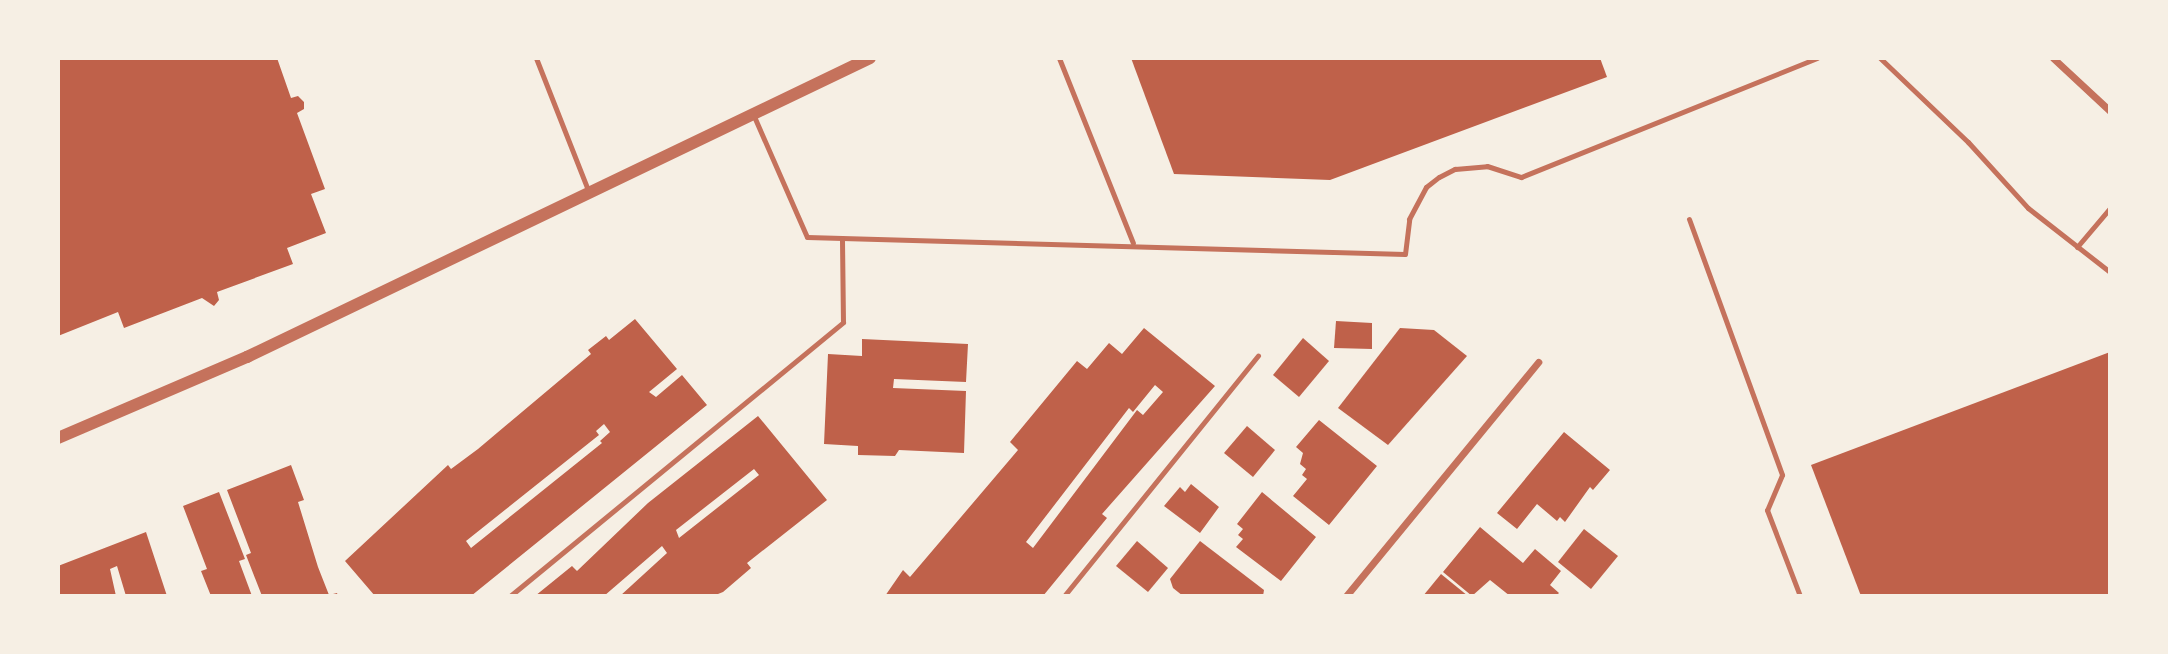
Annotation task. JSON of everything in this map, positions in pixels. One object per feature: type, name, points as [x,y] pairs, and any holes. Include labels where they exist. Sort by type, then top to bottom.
[{"type":"street","points":[[58,438],[247,357],[752,111],[870,58]]},
{"type":"street","points":[[2053,58],[2110,110]]},
{"type":"street","points":[[1346,596],[1538,362]]},
{"type":"lane","points":[[536,58],[588,190]]},
{"type":"lane","points":[[1059,58],[1133,243]]},
{"type":"lane","points":[[752,111],[807,237],[1133,243],[1405,254],[1409,219],[1426,187],[1455,169],[1487,166],[1521,177],[1817,58]]},
{"type":"lane","points":[[1880,58],[1968,142],[2028,208],[2110,272]]},
{"type":"lane","points":[[2077,247],[2110,208]]},
{"type":"lane","points":[[1689,219],[1782,474],[1767,510],[1800,596]]},
{"type":"lane","points":[[510,596],[843,322],[842,238]]},
{"type":"lane","points":[[1064,596],[1258,356]]},
{"type":"building","points":[[58,58],[277,58],[291,98],[298,96],[304,102],[304,109],[297,113],[325,189],[311,194],[326,233],[287,248],[293,264],[217,292],[219,300],[214,306],[202,298],[124,328],[118,312],[58,336]]},
{"type":"building","points":[[1131,58],[1600,58],[1607,77],[1330,180],[1174,174]]},
{"type":"building","points":[[635,319],[677,369],[649,392],[656,397],[682,375],[707,405],[471,596],[375,596],[345,561],[448,465],[451,469],[478,449],[591,354],[588,350],[606,336],[609,340]],"holes":[[[604,424],[610,432],[600,441],[602,443],[471,548],[466,541],[599,435],[596,431]]]},
{"type":"building","points":[[1336,321],[1372,323],[1372,349],[1334,348]]},
{"type":"building","points":[[1144,328],[1215,386],[1102,514],[1107,518],[1043,596],[885,596],[903,570],[910,577],[1018,450],[1010,442],[1077,361],[1087,369],[1109,343],[1122,354]],"holes":[[[1155,385],[1163,392],[1143,415],[1137,410],[1033,548],[1026,542],[1129,408],[1133,412]]]},
{"type":"building","points":[[1400,328],[1434,330],[1467,356],[1388,445],[1338,408]]},
{"type":"building","points":[[1303,338],[1329,361],[1299,397],[1273,375]]},
{"type":"building","points":[[862,339],[968,344],[966,382],[894,379],[893,388],[966,391],[964,453],[899,450],[895,456],[858,455],[858,446],[824,444],[828,354],[862,356]]},
{"type":"building","points":[[2110,352],[2110,596],[1861,596],[1811,465]]},
{"type":"building","points":[[758,416],[827,500],[747,563],[751,568],[723,592],[713,596],[620,596],[667,553],[662,546],[604,596],[535,596],[572,566],[577,571],[648,503]],"holes":[[[754,469],[759,475],[679,538],[676,530]]]},
{"type":"building","points":[[1319,420],[1377,466],[1329,525],[1293,496],[1307,479],[1302,475],[1306,469],[1300,464],[1303,453],[1296,447]]},
{"type":"building","points":[[1247,426],[1275,450],[1253,477],[1224,453]]},
{"type":"building","points":[[1564,432],[1610,470],[1593,490],[1590,487],[1565,522],[1560,517],[1557,521],[1537,504],[1517,529],[1497,513]]},
{"type":"building","points":[[291,465],[304,500],[298,502],[318,567],[329,595],[337,593],[338,596],[262,596],[246,555],[251,553],[227,490]]},
{"type":"building","points":[[1191,484],[1219,507],[1200,533],[1164,506],[1180,487],[1185,492]]},
{"type":"building","points":[[219,492],[245,559],[239,561],[252,596],[211,596],[201,571],[207,569],[183,506]]},
{"type":"building","points":[[1262,492],[1316,537],[1281,581],[1236,547],[1243,539],[1238,535],[1243,529],[1237,524]]},
{"type":"building","points":[[1480,527],[1523,563],[1535,549],[1561,571],[1550,585],[1559,593],[1556,596],[1510,596],[1490,580],[1472,596],[1443,572]]},
{"type":"building","points":[[1584,529],[1618,556],[1591,589],[1558,562]]},
{"type":"building","points":[[146,532],[167,596],[126,596],[117,566],[110,569],[116,596],[58,596],[58,566]]},
{"type":"building","points":[[1137,541],[1168,568],[1148,592],[1116,566]]},
{"type":"building","points":[[1200,541],[1264,590],[1263,596],[1183,596],[1173,588],[1170,579]]},
{"type":"building","points":[[1441,574],[1468,596],[1423,596]]}]
